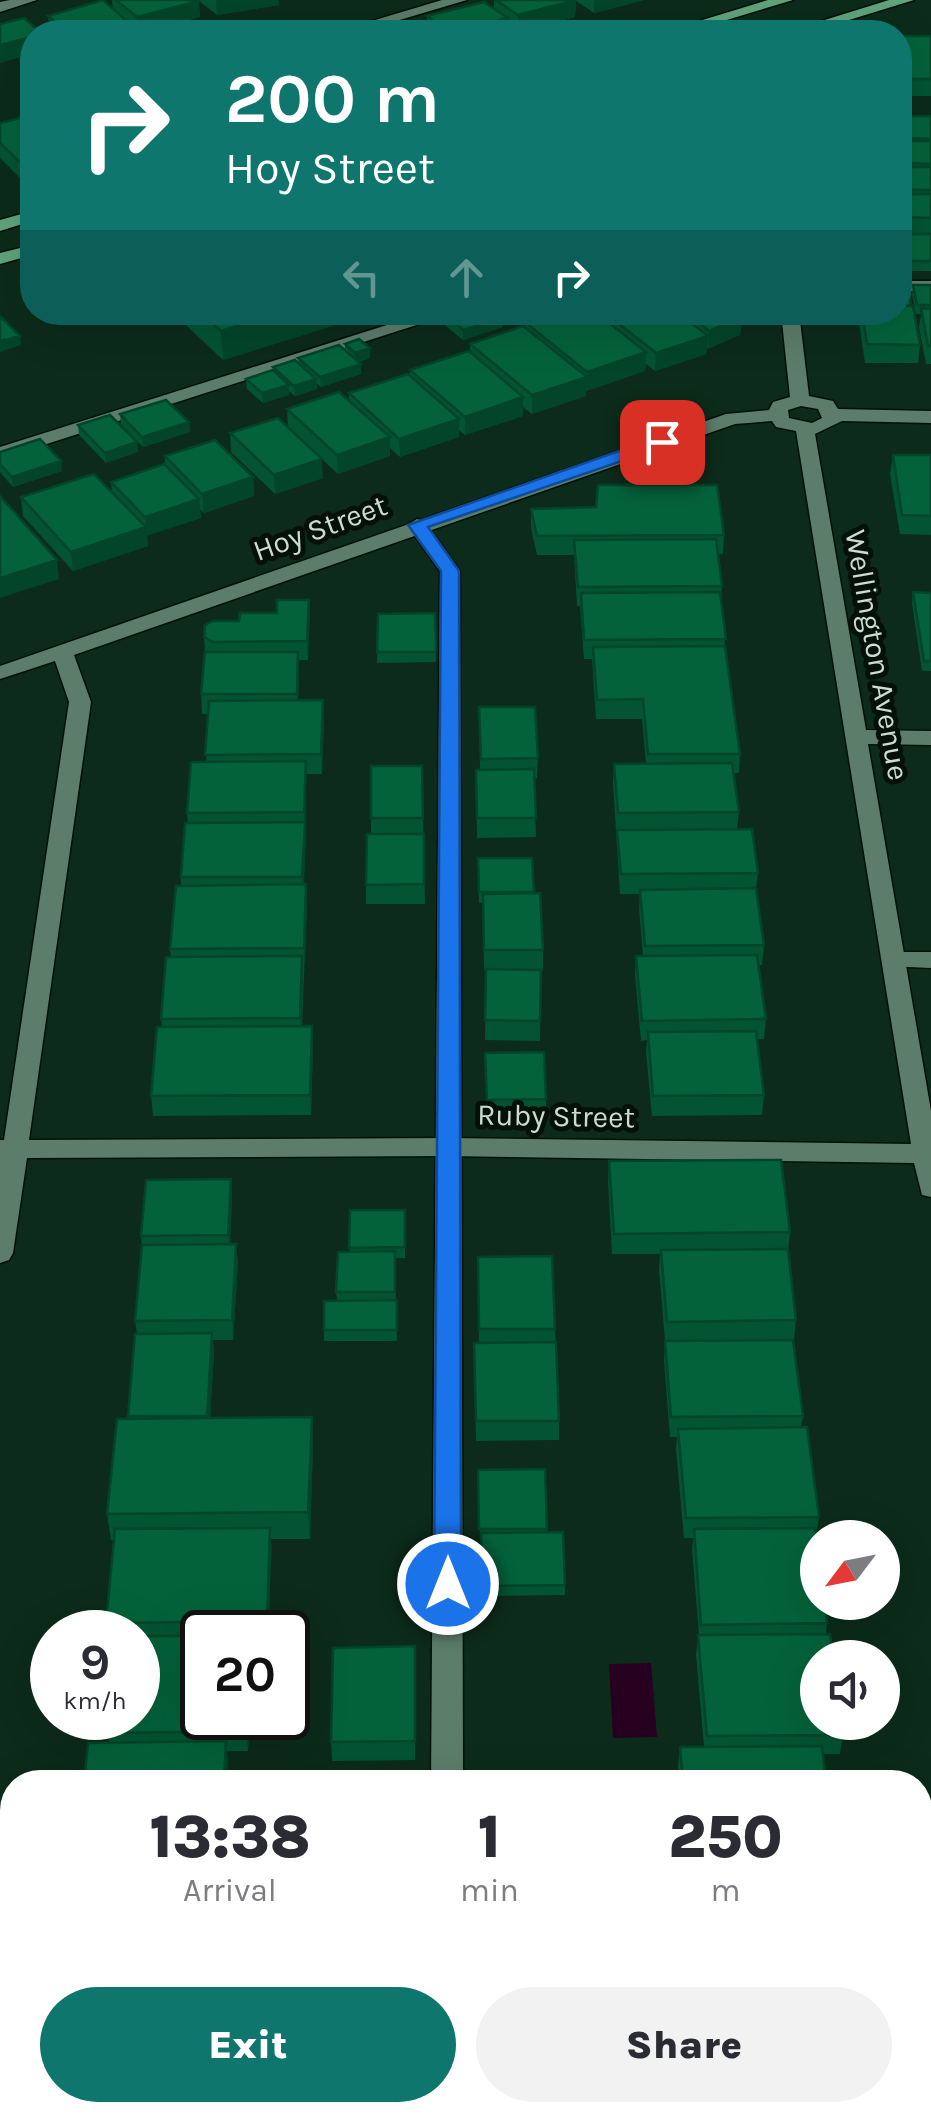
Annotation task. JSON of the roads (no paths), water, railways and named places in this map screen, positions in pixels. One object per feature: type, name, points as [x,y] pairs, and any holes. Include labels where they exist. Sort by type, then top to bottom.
[{"type":"main road","points":[[714,20],[785,0]]},
{"type":"main road","points":[[836,20],[906,0]]},
{"type":"street","points":[[1,6],[29,0]]},
{"type":"street","points":[[387,20],[460,0]]},
{"type":"street","points":[[0,453],[407,325]]},
{"type":"street","points":[[791,325],[800,400]]},
{"type":"street","points":[[800,400],[826,405],[834,415],[829,424],[805,430],[789,426],[777,415],[786,403],[800,400]]},
{"type":"street","name":"Hoy Street","points":[[0,673],[733,418],[777,415]]},
{"type":"street","points":[[834,415],[931,417]]},
{"type":"street","name":"Wellington Avenue","points":[[805,430],[931,1188]]},
{"type":"street","points":[[417,525],[450,571],[447,1770]]},
{"type":"street","points":[[0,1253],[9,1149],[80,702],[62,652]]},
{"type":"street","points":[[858,737],[931,738]]},
{"type":"street","points":[[895,960],[931,960]]},
{"type":"street","name":"Ruby Street","points":[[9,1149],[448,1147],[928,1154]]}]
